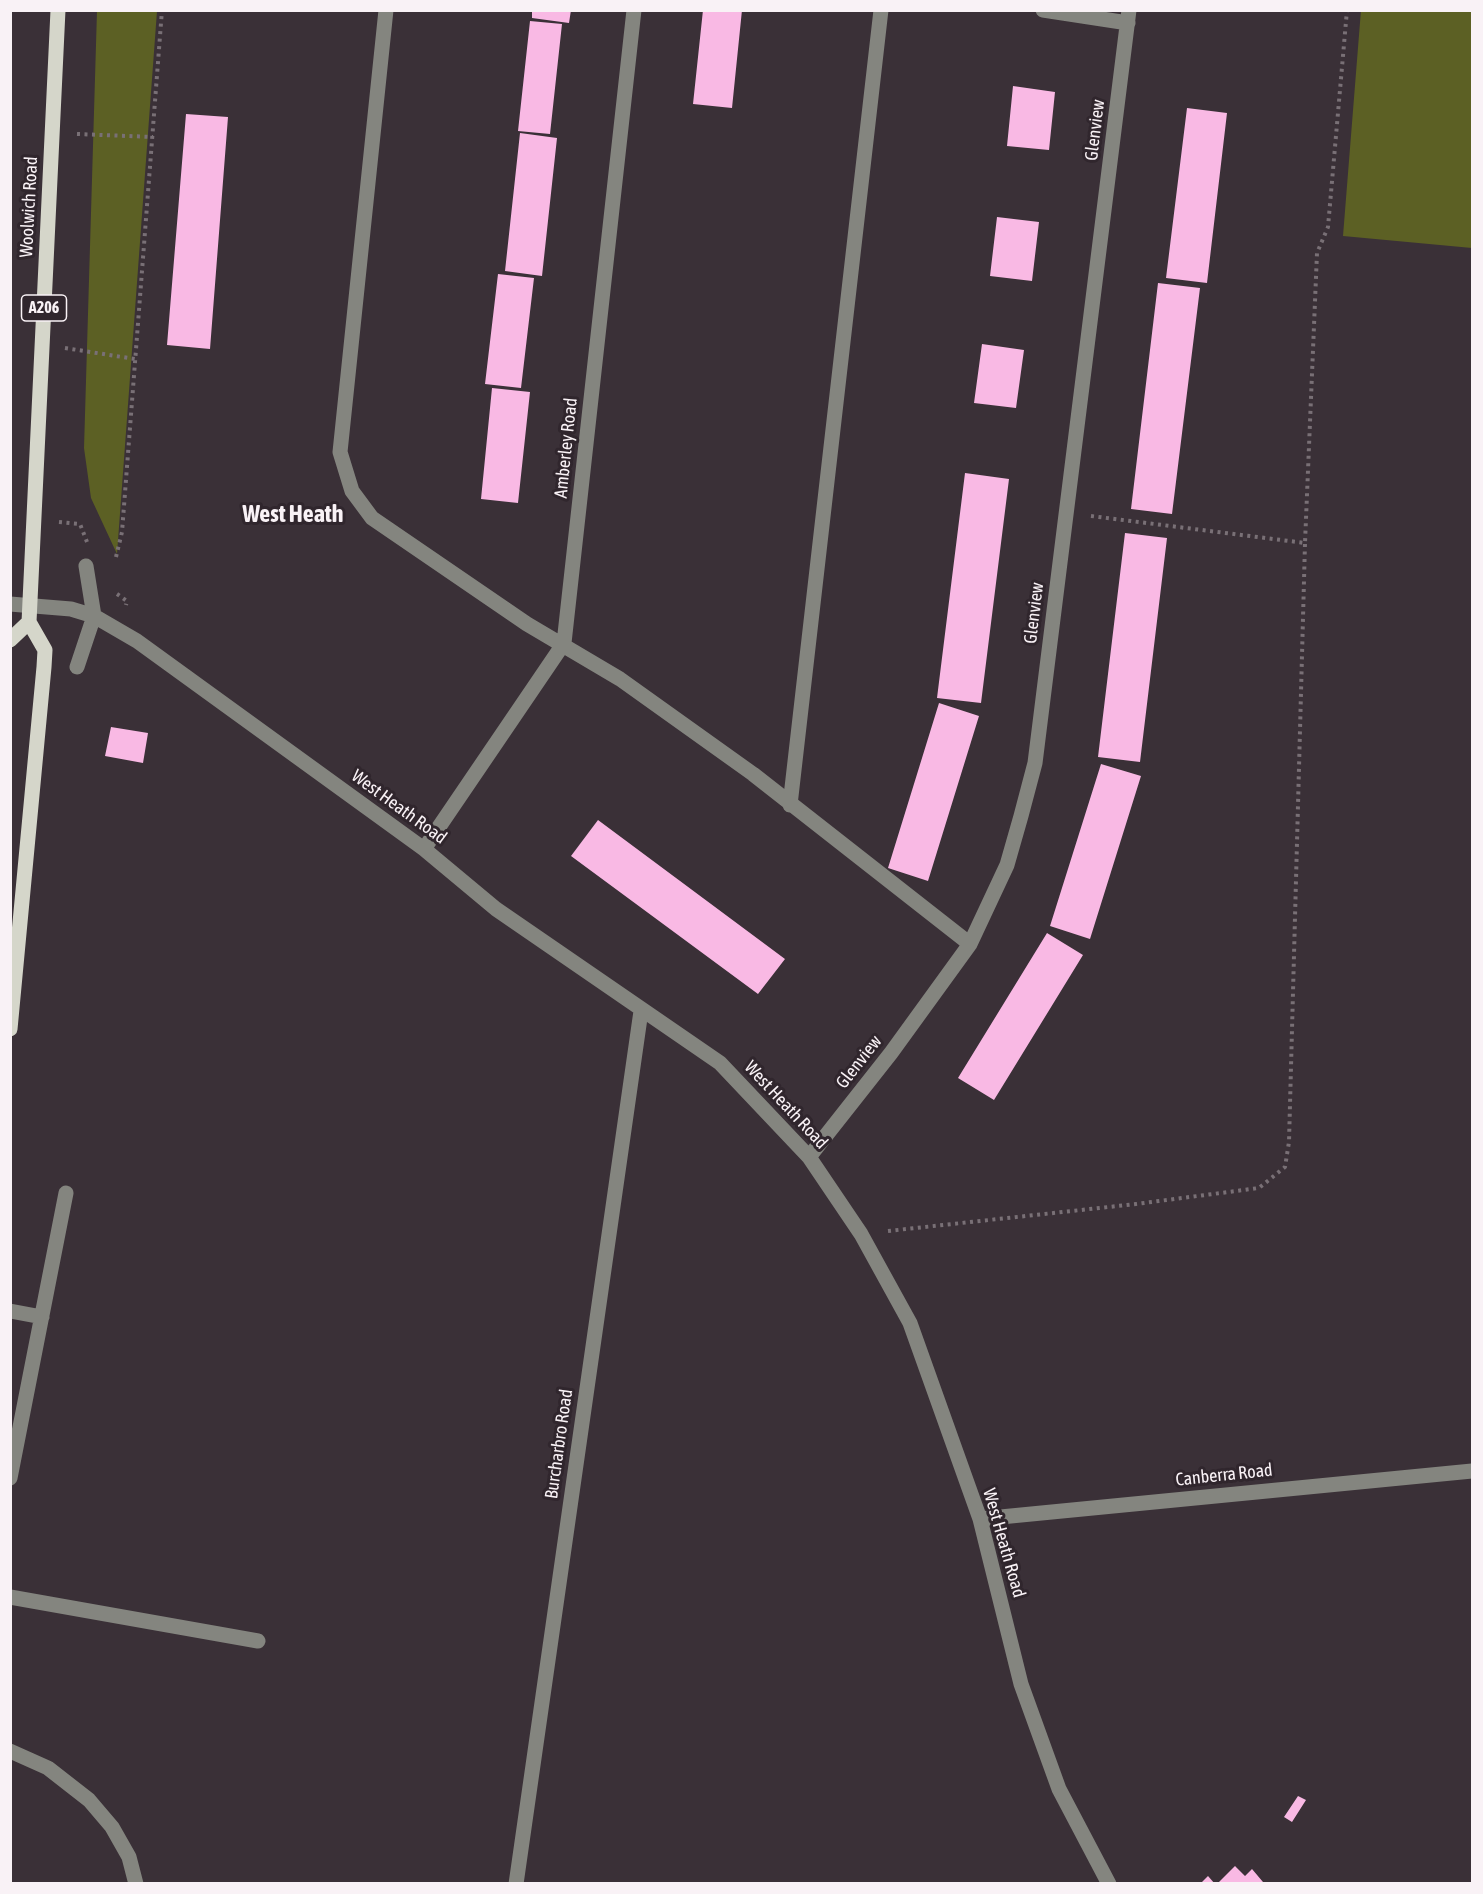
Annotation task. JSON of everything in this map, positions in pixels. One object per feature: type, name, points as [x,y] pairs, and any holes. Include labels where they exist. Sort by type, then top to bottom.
[{"type":"main road","name":"Woolwich Road","points":[[29,622],[58,10]]},
{"type":"main road","points":[[10,640],[29,622],[45,650],[10,1029]]},
{"type":"street","points":[[386,10],[340,452],[352,491],[372,518],[527,624],[564,643],[639,692],[753,774],[970,944]]},
{"type":"street","name":"Amberley Road","points":[[424,849],[564,643],[634,10]]},
{"type":"street","points":[[790,805],[881,10]]},
{"type":"street","points":[[1043,10],[1128,17]]},
{"type":"street","name":"Glenview","points":[[809,1157],[891,1053],[970,944],[1007,865],[1035,763],[1128,17]]},
{"type":"street","points":[[77,667],[94,616],[86,566]]},
{"type":"street","name":"West Heath Road","points":[[10,604],[71,609],[94,616],[137,641],[424,849],[496,909],[641,1011],[720,1063],[809,1157],[861,1234],[910,1323],[980,1519],[1021,1684],[1059,1789],[1109,1884]]},
{"type":"street","name":"Burcharbro Road","points":[[516,1884],[641,1011]]},
{"type":"street","points":[[10,1478],[66,1193]]},
{"type":"street","points":[[10,1311],[42,1317]]},
{"type":"street","name":"Canberra Road","points":[[980,1519],[1473,1471]]},
{"type":"street","points":[[10,1597],[258,1641]]},
{"type":"street","points":[[10,1751],[48,1768],[89,1800],[112,1827],[129,1857],[136,1884]]},
{"type":"path","points":[[116,556],[122,532],[162,10]]},
{"type":"path","points":[[861,1234],[1259,1188],[1285,1167],[1290,1131],[1305,543],[1317,253],[1328,227],[1347,10]]},
{"type":"path","points":[[52,133],[153,137]]},
{"type":"path","points":[[42,345],[135,359]]},
{"type":"path","points":[[1066,513],[1305,543]]},
{"type":"green space","points":[[1361,10],[1472,11],[1472,248],[1343,236]]},
{"type":"green space","points":[[97,11],[157,11],[117,554],[91,498],[84,448]]},
{"type":"building","points":[[532,10],[571,10],[569,23],[532,18]]},
{"type":"building","points":[[703,10],[742,10],[732,108],[693,104]]},
{"type":"building","points":[[530,21],[562,24],[550,134],[518,131]]},
{"type":"building","points":[[1013,86],[1055,92],[1049,150],[1007,146]]},
{"type":"building","points":[[1187,108],[1227,113],[1207,283],[1166,278]]},
{"type":"building","points":[[186,114],[228,117],[210,349],[167,345]]},
{"type":"building","points":[[520,133],[557,138],[542,276],[505,271]]},
{"type":"building","points":[[997,217],[1039,222],[1032,281],[990,276]]},
{"type":"building","points":[[498,274],[534,278],[521,388],[485,384]]},
{"type":"building","points":[[1158,283],[1200,288],[1172,514],[1131,509]]},
{"type":"building","points":[[982,344],[1024,350],[1016,408],[974,403]]},
{"type":"building","points":[[492,388],[530,392],[518,503],[481,499]]},
{"type":"building","points":[[965,473],[1009,479],[981,703],[937,698]]},
{"type":"building","points":[[1125,533],[1167,538],[1140,762],[1098,757]]},
{"type":"building","points":[[939,703],[979,716],[928,881],[888,868]]},
{"type":"building","points":[[111,727],[148,733],[143,763],[105,756]]},
{"type":"building","points":[[1101,764],[1141,776],[1090,939],[1050,926]]},
{"type":"building","points":[[598,820],[785,959],[758,994],[571,856]]},
{"type":"building","points":[[1047,933],[1083,955],[994,1100],[958,1078]]},
{"type":"building","points":[[1298,1796],[1306,1800],[1292,1822],[1284,1817]]},
{"type":"building","points":[[1235,1866],[1245,1876],[1252,1869],[1263,1882],[1217,1884]]},
{"type":"building","points":[[1208,1876],[1215,1884],[1200,1884]]},
{"type":"district","name":"West Heath","points":[[293,514]]}]
